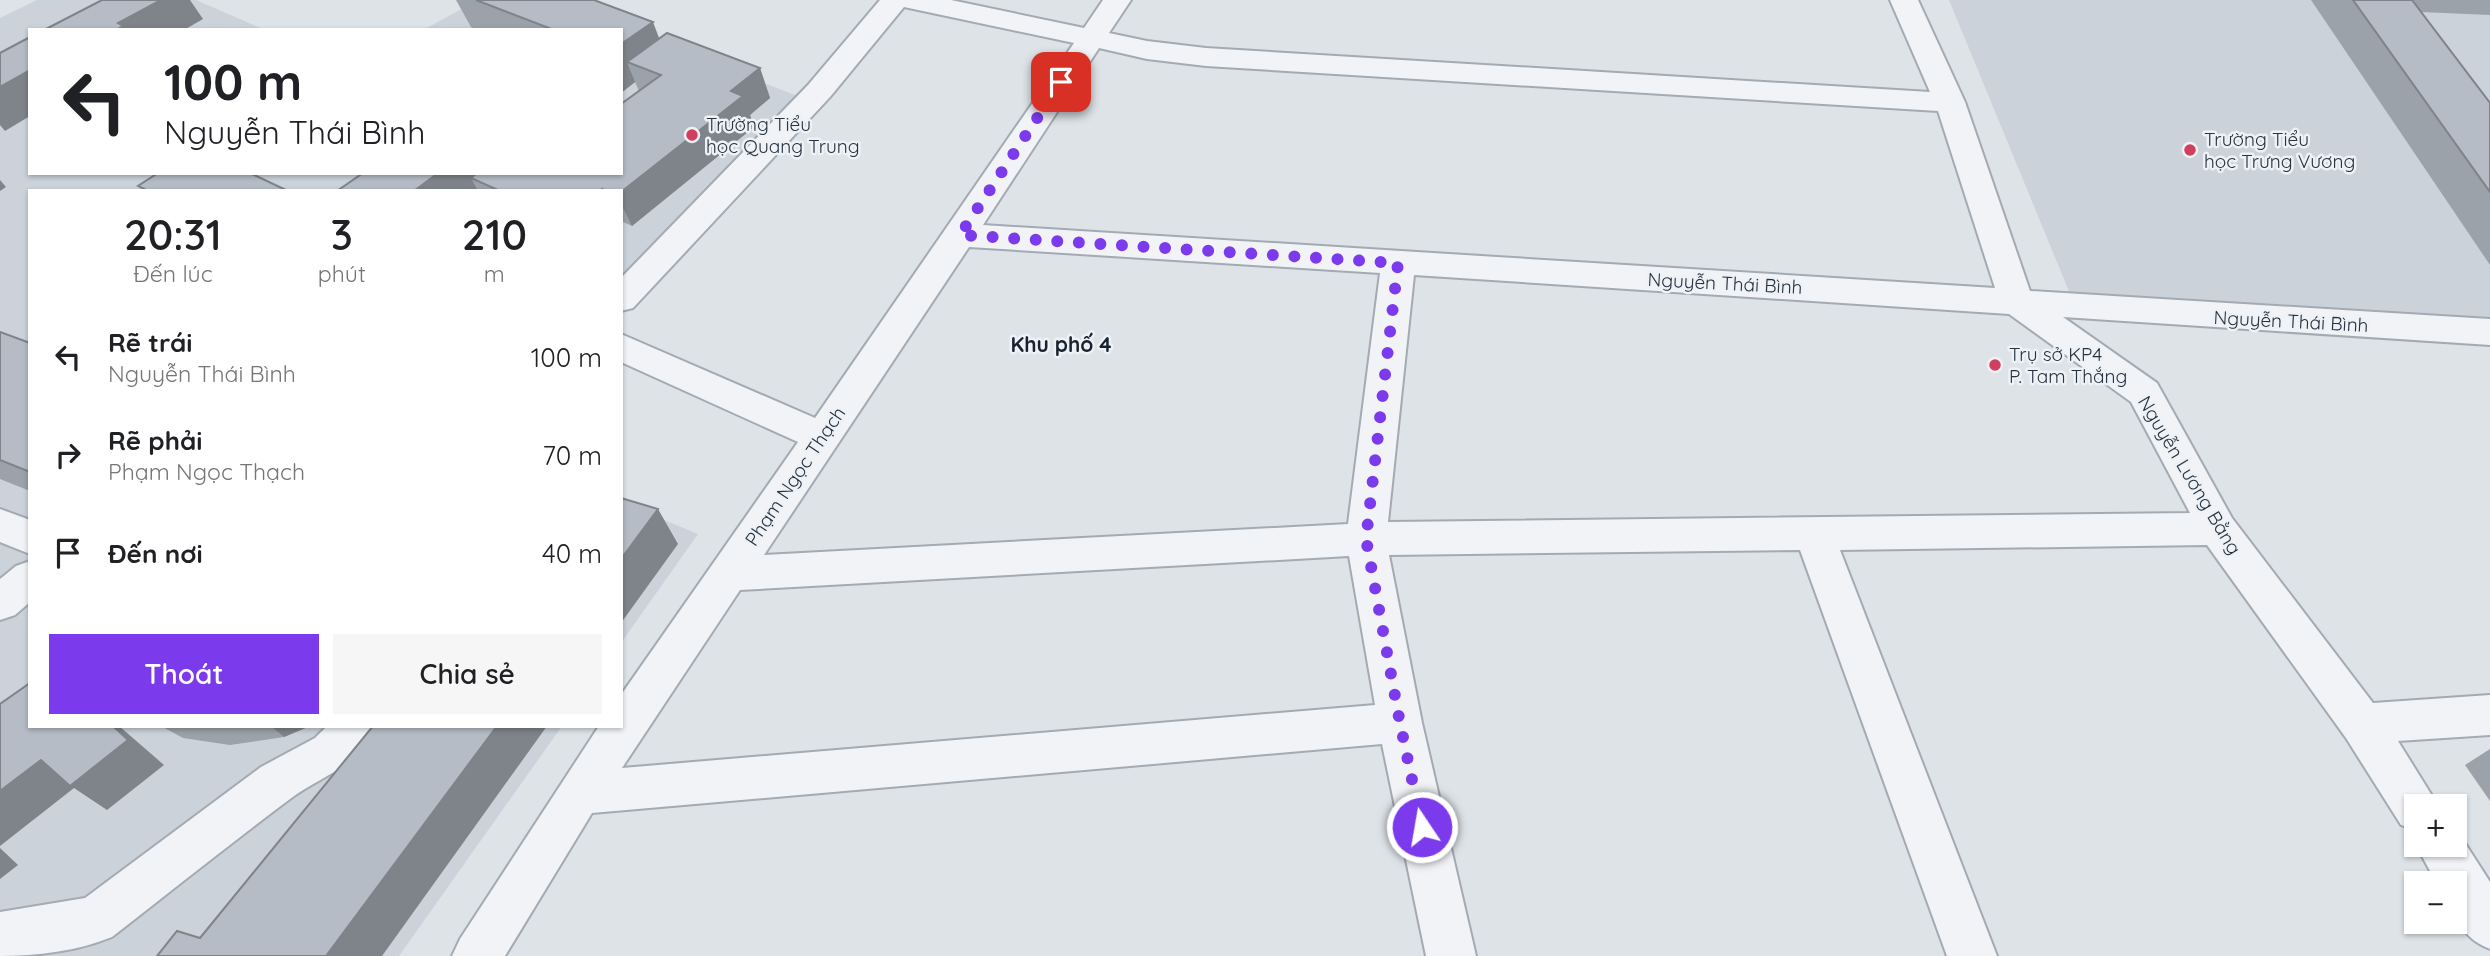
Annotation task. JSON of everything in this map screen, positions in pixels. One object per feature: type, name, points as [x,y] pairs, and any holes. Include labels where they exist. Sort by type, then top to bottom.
[{"type":"street","points":[[623,297],[819,91],[895,0]]},
{"type":"street","points":[[911,0],[1090,38],[1206,57],[1950,102]]},
{"type":"street","name":"Phạm Ngọc Thạch","points":[[477,956],[579,793],[1117,0]]},
{"type":"street","points":[[1904,0],[1950,102],[2016,301]]},
{"type":"street","name":"Nguyễn Thái Bình","points":[[960,235],[2490,332]]},
{"type":"street","points":[[1398,263],[1366,539],[1400,723],[1451,956]]},
{"type":"street","name":"Nguyễn Lương Bằng","points":[[2016,301],[2144,393],[2218,529],[2362,724],[2407,794]]},
{"type":"street","points":[[623,348],[822,437]]},
{"type":"street","points":[[0,525],[28,537]]},
{"type":"street","points":[[728,575],[1366,539],[2218,529]]},
{"type":"street","points":[[1814,533],[1972,956]]},
{"type":"street","points":[[0,603],[28,580]]},
{"type":"street","points":[[2362,724],[2490,715]]},
{"type":"street","points":[[579,793],[1400,723]]},
{"type":"street","points":[[0,936],[95,920],[277,782],[331,752],[355,728]]},
{"type":"street","points":[[2447,857],[2490,925]]},
{"type":"shaded area","points":[[37,0],[196,0],[260,28],[28,28],[28,175],[623,175],[623,28],[800,97],[623,275],[623,189],[28,189],[28,728],[561,728],[399,956],[0,956],[0,18]]},
{"type":"shaded area","points":[[478,0],[551,0],[623,28],[427,28]]},
{"type":"shaded area","name":"Trường Tiểu học Trưng Vương","points":[[1949,0],[2490,0],[2490,331],[2073,301]]},
{"type":"shaded area","points":[[623,503],[698,534],[623,640]]},
{"type":"building","points":[[102,0],[161,0],[118,23],[123,26],[120,28],[48,28]]},
{"type":"building","points":[[476,0],[594,0],[653,22],[623,43],[623,28],[549,28]]},
{"type":"building","points":[[2353,0],[2412,0],[2490,103],[2490,192]]},
{"type":"building","points":[[667,33],[760,68],[731,91],[743,96],[623,190],[496,189],[471,178],[475,175],[623,175],[623,103],[661,75],[627,62]]},
{"type":"building","points":[[28,38],[28,71],[0,87],[0,53]]},
{"type":"building","points":[[155,175],[254,175],[284,189],[144,189],[138,186]]},
{"type":"building","points":[[360,175],[435,175],[417,189],[340,189]]},
{"type":"building","points":[[0,332],[28,342],[28,471],[0,460]]},
{"type":"building","points":[[623,499],[658,509],[623,556]]},
{"type":"building","points":[[28,684],[28,728],[115,728],[128,740],[70,786],[41,760],[0,791],[0,704]]},
{"type":"building","points":[[371,728],[496,728],[326,956],[157,956],[177,931],[200,938]]},
{"type":"place","name":"Trường Tiểu học Quang Trung","points":[[692,135]]},
{"type":"place","name":"Trường Tiểu học Trưng Vương","points":[[2190,150]]},
{"type":"place","name":"Trụ sở KP4 P. Tam Thắng","points":[[1995,365]]},
{"type":"district","name":"Khu phố 4","points":[[1061,344]]},
{"type":"route","points":[[1061,82],[960,235],[1398,263],[1366,539],[1422,827]]}]
